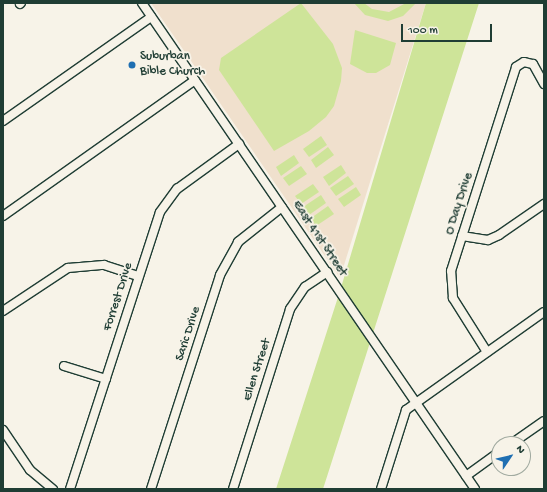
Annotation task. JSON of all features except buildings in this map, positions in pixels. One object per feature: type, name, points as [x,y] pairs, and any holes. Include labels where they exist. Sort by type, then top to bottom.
[{"type":"street","name":"East 41st Street","points":[[142,3],[475,489]]},
{"type":"street","points":[[3,121],[151,16]]},
{"type":"street","name":"O Day Drive","points":[[487,352],[453,298],[452,271],[516,67],[524,62],[533,64],[544,84]]},
{"type":"street","points":[[3,216],[195,80]]},
{"type":"street","name":"Forrest Drive","points":[[70,489],[138,276],[166,201],[188,179],[239,144]]},
{"type":"street","points":[[462,236],[477,240],[499,235],[544,204]]},
{"type":"street","name":"Saric Drive","points":[[151,489],[220,275],[238,242],[282,207]]},
{"type":"street","points":[[3,311],[68,268],[104,265],[138,276]]},
{"type":"street","name":"Ellen Street","points":[[233,489],[290,309],[305,287],[327,272]]},
{"type":"street","points":[[381,489],[406,410],[544,312]]},
{"type":"street","points":[[64,366],[106,379]]},
{"type":"street","points":[[522,436],[544,421]]},
{"type":"street","points":[[3,430],[30,470],[53,489]]},
{"type":"street","points":[[466,476],[491,458]]},
{"type":"shaded area","points":[[151,3],[426,3],[340,278],[189,58]]},
{"type":"green space","points":[[301,3],[333,44],[342,68],[341,81],[334,106],[326,117],[309,131],[274,151],[219,70],[221,58]]},
{"type":"green space","points":[[354,3],[364,3],[372,9],[389,12],[406,3],[416,3],[403,16],[388,21],[365,15]]},
{"type":"green space","points":[[426,3],[479,3],[323,489],[276,489],[340,291]]},
{"type":"green space","points":[[355,30],[396,43],[390,65],[376,73],[367,73],[350,64]]},
{"type":"green space","points":[[321,136],[327,145],[309,157],[303,149]]},
{"type":"green space","points":[[328,147],[334,155],[316,168],[311,160]]},
{"type":"green space","points":[[294,155],[299,163],[281,176],[276,167]]},
{"type":"green space","points":[[341,165],[346,173],[329,186],[323,177]]},
{"type":"green space","points":[[301,166],[307,174],[289,186],[283,178]]},
{"type":"green space","points":[[348,176],[354,184],[336,196],[330,188]]},
{"type":"green space","points":[[313,184],[319,192],[301,204],[295,196]]},
{"type":"green space","points":[[356,187],[361,195],[344,207],[338,199]]},
{"type":"green space","points":[[321,195],[326,203],[309,215],[303,207]]},
{"type":"green space","points":[[328,206],[334,214],[316,226],[311,218]]},
{"type":"place","name":"Suburban Bible Church","points":[[132,65]]}]
